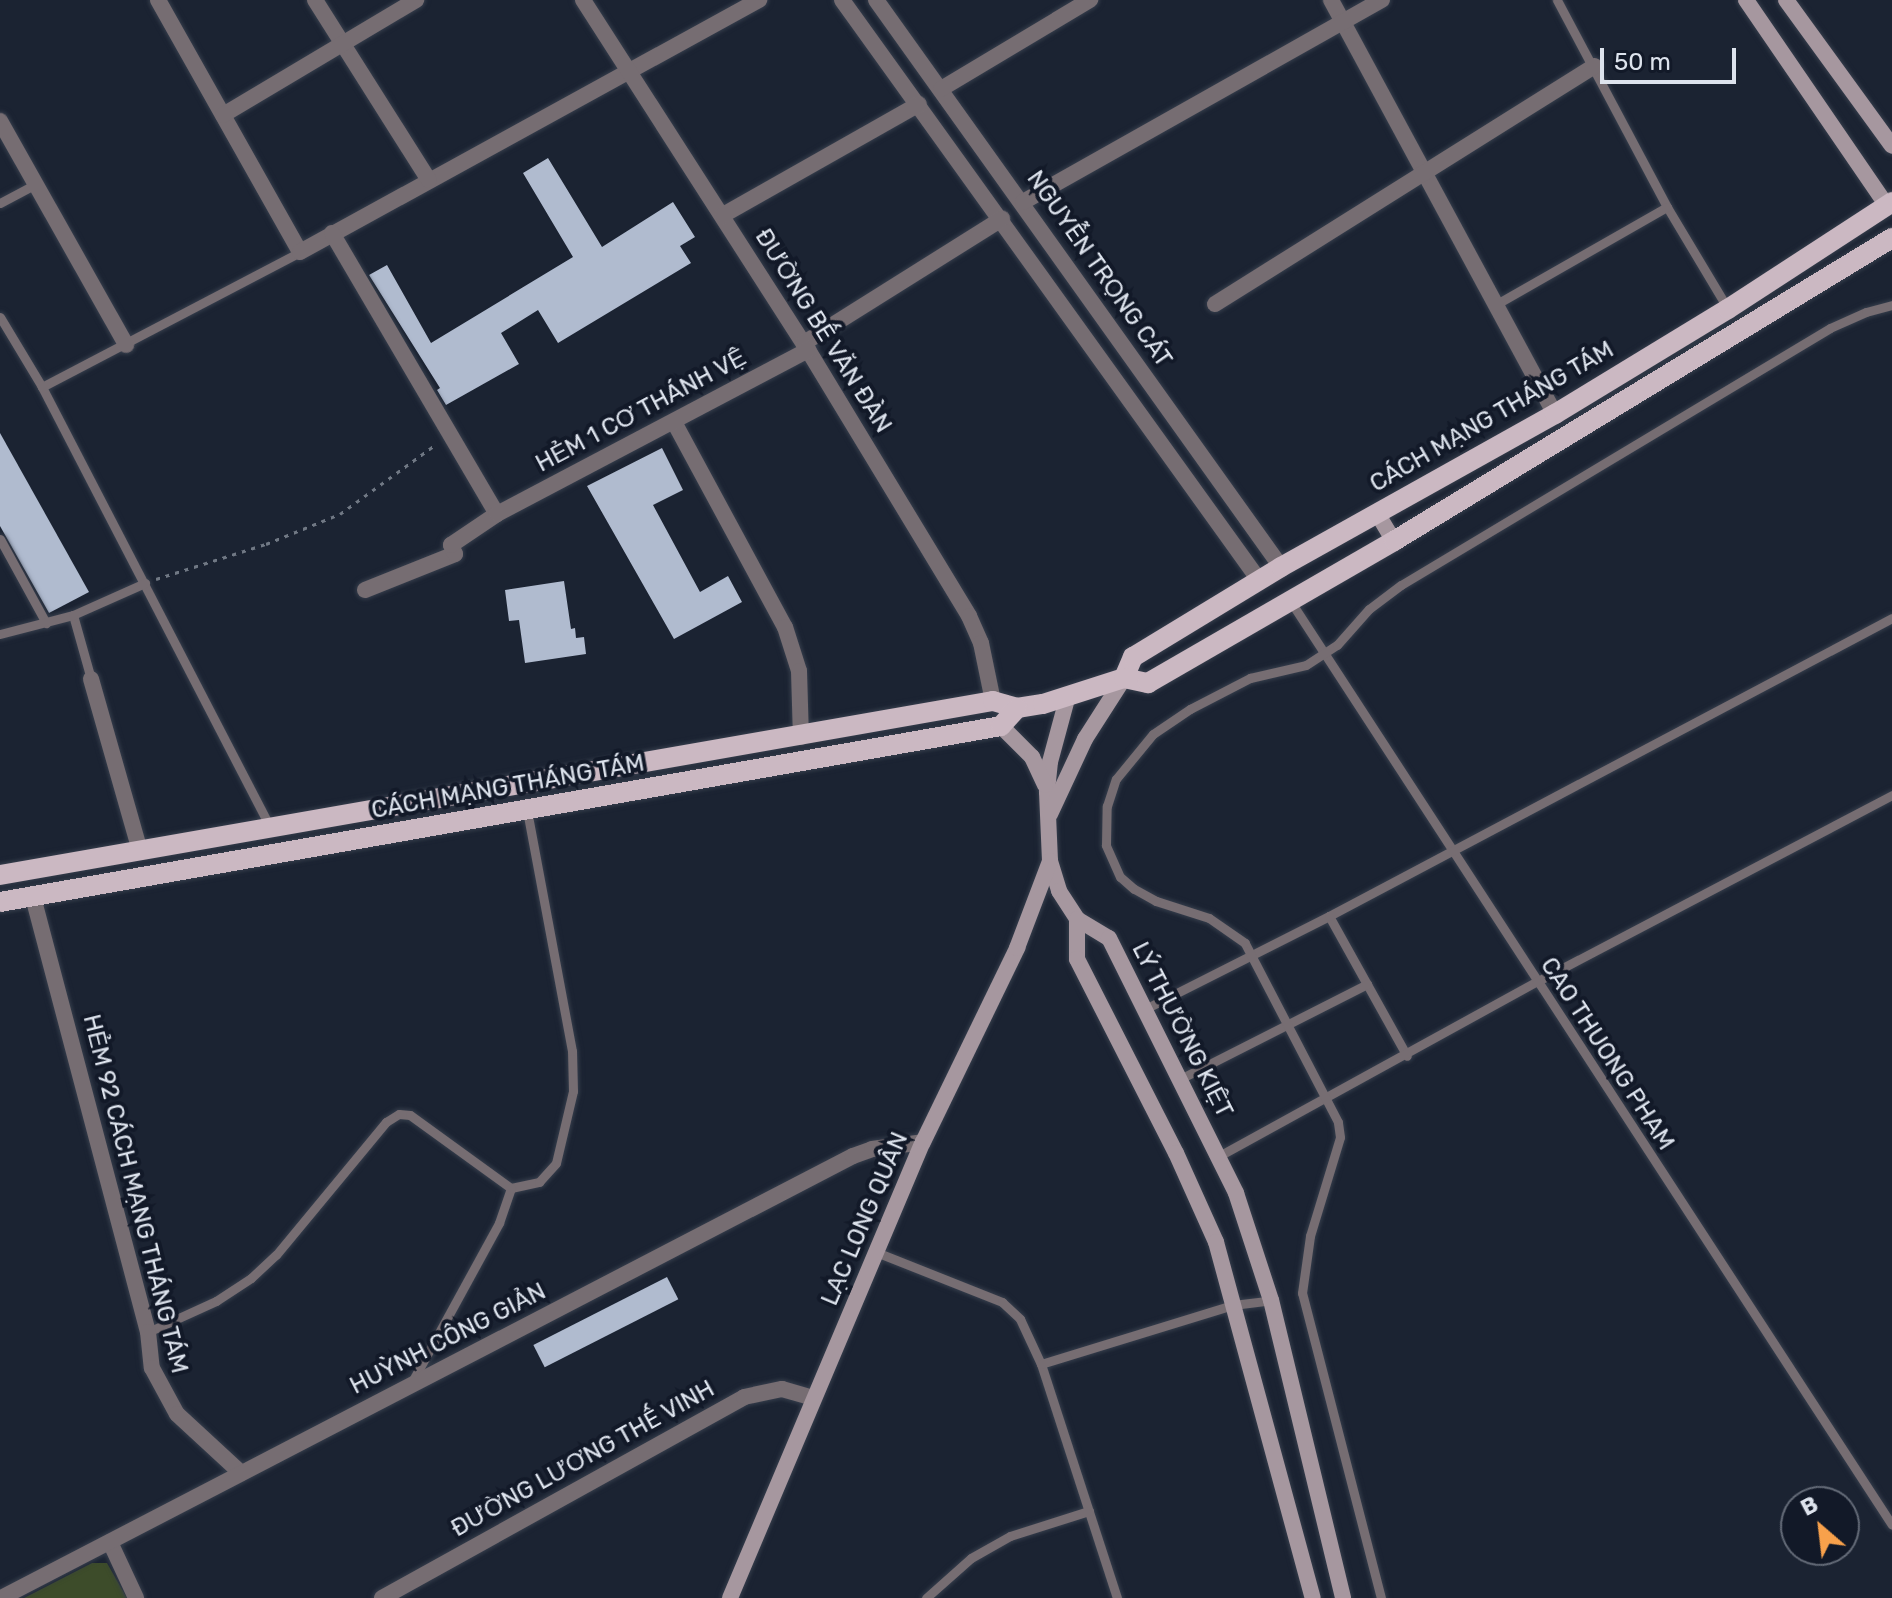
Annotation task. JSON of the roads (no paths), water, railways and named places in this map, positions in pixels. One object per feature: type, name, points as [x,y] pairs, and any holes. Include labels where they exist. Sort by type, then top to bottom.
[{"type":"main road","points":[[1746,0],[1890,207]]},
{"type":"main road","points":[[1786,0],[1892,146]]},
{"type":"main road","name":"CÁCH MẠNG THÁNG TÁM","points":[[1124,678],[1133,657],[1270,573],[1555,414],[1890,207]]},
{"type":"main road","name":"CÁCH MẠNG THÁNG TÁM","points":[[0,875],[993,701],[1017,708],[1067,699],[1124,678],[1148,683],[1394,541],[1892,238]]},
{"type":"main road","points":[[1377,513],[1394,541]]},
{"type":"main road","points":[[1270,573],[1291,602]]},
{"type":"main road","name":"LẠC LONG QUÂN","points":[[1048,819],[1085,739],[1124,678]]},
{"type":"main road","name":"LẠC LONG QUÂN","points":[[1067,699],[1050,762],[1048,819],[1050,861],[1059,891],[1077,919]]},
{"type":"main road","points":[[1017,708],[1001,726],[1032,757],[1047,792]]},
{"type":"main road","name":"CÁCH MẠNG THÁNG TÁM","points":[[0,902],[1001,726]]},
{"type":"main road","name":"LẠC LONG QUÂN","points":[[730,1598],[923,1142],[1017,948],[1050,861]]},
{"type":"main road","points":[[1077,919],[1077,959],[1192,1186],[1216,1242],[1313,1598]]},
{"type":"main road","name":"LÝ THƯỜNG KIỆT","points":[[1077,919],[1109,938],[1219,1156],[1249,1227],[1271,1300],[1343,1598]]},
{"type":"street","points":[[158,0],[300,252],[759,0]]},
{"type":"street","points":[[315,0],[429,180]]},
{"type":"street","points":[[223,115],[416,0]]},
{"type":"street","name":"ĐƯỜNG BẾ VĂN ĐÀN","points":[[583,0],[631,70],[806,346],[969,616],[981,643],[993,701]]},
{"type":"street","points":[[842,0],[1002,219],[1270,573]]},
{"type":"street","name":"NGUYỄN TRỌNG CÁT","points":[[876,0],[1023,202],[1270,573]]},
{"type":"street","points":[[941,89],[1090,0]]},
{"type":"street","points":[[1331,0],[1555,414]]},
{"type":"street","points":[[1023,202],[1382,0]]},
{"type":"street","points":[[1215,304],[1424,170],[1595,66]]},
{"type":"street","points":[[723,215],[919,104]]},
{"type":"street","points":[[0,121],[126,345]]},
{"type":"street","name":"HẺM 1 CƠ THÁNH VỆ","points":[[365,590],[455,554],[451,545],[497,514],[674,422],[806,346],[1002,219]]},
{"type":"street","points":[[332,233],[497,514]]},
{"type":"street","points":[[674,422],[785,627],[799,671],[801,737]]},
{"type":"street","points":[[91,679],[140,851]]},
{"type":"street","name":"HẺM 92 CÁCH MẠNG THÁNG TÁM","points":[[33,897],[148,1332],[152,1368],[167,1401],[241,1473]]},
{"type":"street","name":"HUỲNH CÔNG GIẢN","points":[[1,1598],[853,1156],[890,1145],[923,1142]]},
{"type":"street","name":"ĐƯỜNG LƯƠNG THẾ VINH","points":[[382,1598],[744,1397],[782,1389],[814,1398]]},
{"type":"street","points":[[110,1542],[136,1598]]},
{"type":"lane","points":[[1557,0],[1595,66],[1667,207],[1728,309]]},
{"type":"lane","points":[[0,203],[35,184]]},
{"type":"lane","points":[[1495,305],[1667,207]]},
{"type":"lane","points":[[42,387],[300,252]]},
{"type":"lane","points":[[1381,1598],[1302,1293],[1310,1236],[1340,1137],[1338,1122],[1251,955],[1233,931],[1209,918],[1156,901],[1120,877],[1106,845],[1107,806],[1116,779],[1153,734],[1231,685],[1306,665],[1325,653],[1369,609],[1401,585],[1830,328],[1866,312],[1892,305]]},
{"type":"lane","points":[[0,317],[42,387],[271,828]]},
{"type":"lane","points":[[0,539],[46,623]]},
{"type":"lane","points":[[0,634],[73,615],[145,583]]},
{"type":"lane","name":"CAO THUONG PHAM","points":[[1291,602],[1892,1525]]},
{"type":"lane","points":[[73,615],[91,679]]},
{"type":"lane","points":[[1145,1009],[1329,916],[1892,618]]},
{"type":"lane","points":[[1219,1156],[1407,1056],[1536,982],[1892,795]]},
{"type":"lane","points":[[148,1332],[216,1301],[265,1267],[394,1115],[417,1118],[511,1188],[539,1182],[556,1163],[573,1091],[572,1051],[527,809]]},
{"type":"lane","points":[[1329,916],[1407,1056]]},
{"type":"lane","points":[[1180,1079],[1367,984]]},
{"type":"lane","points":[[410,1385],[499,1223],[511,1188]]},
{"type":"lane","points":[[876,1252],[1002,1302],[1020,1319],[1041,1364],[1117,1598]]},
{"type":"lane","points":[[1041,1364],[1233,1305],[1271,1300]]},
{"type":"lane","points":[[926,1598],[971,1558],[1010,1536],[1089,1511]]}]
